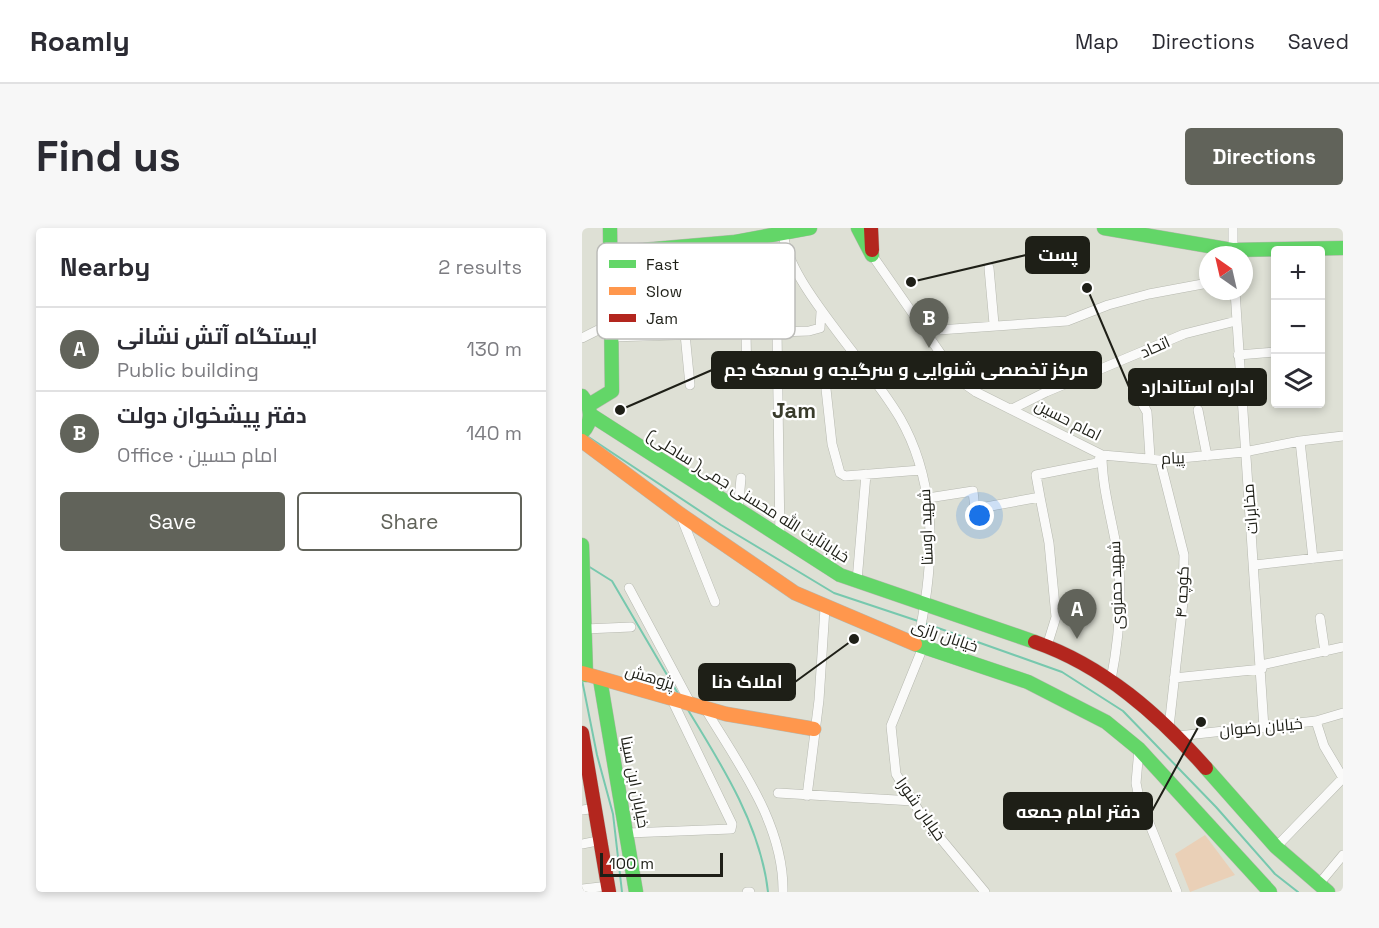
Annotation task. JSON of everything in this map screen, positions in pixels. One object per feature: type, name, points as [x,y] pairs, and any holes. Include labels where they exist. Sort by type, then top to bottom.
[{"type":"main road","points":[[609,243],[610,228]]},
{"type":"main road","points":[[733,243],[756,242],[783,232],[810,228]]},
{"type":"main road","name":"امام حسین","points":[[858,228],[872,255]]},
{"type":"main road","points":[[871,228],[872,255]]},
{"type":"main road","points":[[1104,228],[1200,246]]},
{"type":"main road","points":[[1253,251],[1343,248]]},
{"type":"main road","points":[[582,433],[589,425],[587,405],[612,391],[611,339]]},
{"type":"main road","name":"خیابانآیت الله محسنی جمی( ساحلی)","points":[[587,405],[738,511],[840,575],[1047,646],[1111,680],[1174,731],[1276,847],[1324,888]]},
{"type":"main road","name":"خیابان رازی","points":[[582,441],[680,514],[795,593],[825,608],[920,646],[1028,682],[1106,722],[1139,749],[1270,892]]},
{"type":"main road","name":"خیابان ابن سینا","points":[[582,545],[589,676],[628,833],[636,892]]},
{"type":"main road","name":"پژوهش","points":[[589,676],[683,704],[772,726],[814,729]]},
{"type":"main road","points":[[582,733],[589,809],[602,840],[609,889]]},
{"type":"street","points":[[1232,246],[1233,228]]},
{"type":"street","name":"امام حسین","points":[[872,255],[959,380],[976,392],[1102,455]]},
{"type":"street","name":"شهید اوستا","points":[[795,262],[808,295],[900,418],[921,470],[928,498],[930,530],[926,606],[920,646]]},
{"type":"street","points":[[989,268],[994,324]]},
{"type":"street","points":[[924,331],[994,324],[1067,321],[1108,305],[1199,285]]},
{"type":"street","name":"مخابرات","points":[[1235,300],[1244,452],[1262,667],[1264,728]]},
{"type":"street","points":[[795,331],[820,328],[821,312]]},
{"type":"street","name":"اتحاد","points":[[1012,409],[1046,392],[1184,334],[1236,321]]},
{"type":"street","points":[[582,338],[597,330]]},
{"type":"street","points":[[685,339],[690,385]]},
{"type":"street","points":[[746,339],[747,384]]},
{"type":"street","points":[[777,339],[780,538]]},
{"type":"street","points":[[1238,355],[1271,352]]},
{"type":"street","points":[[826,389],[837,470],[845,476],[921,470]]},
{"type":"street","points":[[1142,403],[1148,412],[1150,457]]},
{"type":"street","points":[[1198,410],[1207,456]]},
{"type":"street","name":"پیام","points":[[1102,455],[1150,457],[1160,460],[1244,452],[1300,441],[1343,436]]},
{"type":"street","points":[[1300,441],[1313,559]]},
{"type":"street","points":[[1047,646],[1056,617],[1049,543],[1036,475],[1097,463],[1102,455]]},
{"type":"street","name":"شهید حمزوی","points":[[1102,455],[1102,472],[1117,554],[1117,649],[1111,680]]},
{"type":"street","name":"کوچه ۴","points":[[1160,460],[1184,555],[1183,602],[1174,678],[1174,731]]},
{"type":"street","points":[[857,581],[866,474]]},
{"type":"street","points":[[738,511],[741,478]]},
{"type":"street","points":[[928,498],[973,491],[975,509],[1040,497]]},
{"type":"street","points":[[680,514],[715,602]]},
{"type":"street","points":[[1255,565],[1343,555]]},
{"type":"street","points":[[628,833],[726,831],[731,829],[732,824],[683,704],[629,588]]},
{"type":"street","points":[[807,796],[819,700],[825,608]]},
{"type":"street","points":[[1320,618],[1325,652]]},
{"type":"street","points":[[585,630],[631,627]]},
{"type":"street","name":"خیابان شورا","points":[[920,646],[891,726],[896,774],[913,801],[986,892]]},
{"type":"street","points":[[1174,678],[1262,667],[1343,647]]},
{"type":"street","points":[[706,710],[757,795],[776,839],[783,892]]},
{"type":"street","points":[[1316,721],[1343,713]]},
{"type":"street","name":"خیابان رضوان","points":[[1174,731],[1264,728],[1316,721],[1324,746],[1343,778]]},
{"type":"street","points":[[1139,749],[1136,783],[1139,798],[1177,892]]},
{"type":"street","points":[[1276,847],[1343,778]]},
{"type":"street","points":[[778,792],[807,796],[913,801]]},
{"type":"street","points":[[582,844],[602,840]]},
{"type":"street","points":[[1324,888],[1343,855]]},
{"type":"street","points":[[582,889],[609,889]]},
{"type":"shaded area","points":[[1205,835],[1235,875],[1190,892],[1175,854]]},
{"type":"waterway","points":[[587,436],[721,525],[834,593],[918,621]]},
{"type":"waterway","points":[[588,566],[612,581],[680,697]]},
{"type":"waterway","points":[[924,623],[1062,672],[1123,711],[1216,807],[1275,874],[1298,892]]},
{"type":"waterway","points":[[582,680],[597,755],[613,814],[622,892]]},
{"type":"waterway","points":[[688,710],[714,752],[749,820],[764,868],[768,892]]},
{"type":"traffic: fast","points":[[610,228],[610,243]]},
{"type":"traffic: fast","points":[[723,243],[810,228]]},
{"type":"traffic: fast","points":[[858,228],[872,255]]},
{"type":"traffic: fast","points":[[1104,228],[1232,250],[1343,248]]},
{"type":"traffic: fast","points":[[589,405],[612,391],[611,339]]},
{"type":"traffic: fast","points":[[582,396],[588,405],[590,414],[588,424],[582,433]]},
{"type":"traffic: fast","points":[[591,415],[840,575],[1035,642]]},
{"type":"traffic: fast","points":[[582,545],[586,675]]},
{"type":"traffic: fast","points":[[915,644],[1028,682],[1106,722],[1139,749],[1270,892]]},
{"type":"traffic: fast","points":[[600,679],[636,892]]},
{"type":"traffic: fast","points":[[1206,768],[1276,847],[1328,892]]},
{"type":"traffic: slow","points":[[582,441],[680,514],[795,593],[915,644]]},
{"type":"traffic: slow","points":[[582,673],[726,714],[814,729]]},
{"type":"traffic: jam","points":[[871,228],[872,250]]},
{"type":"traffic: jam","points":[[1035,642],[1084,664],[1129,694],[1169,729],[1206,768]]},
{"type":"traffic: jam","points":[[582,733],[609,892]]},
{"type":"place","name":"پست","points":[[911,282]]},
{"type":"place","name":"اداره استاندارد","points":[[1087,288]]},
{"type":"place","name":"دفتر پیشخوان دولت","points":[[929,348]]},
{"type":"place","name":"مرکز تخصصی شنوایی و سرگیجه و سمعک جم","points":[[620,410]]},
{"type":"place","name":"املاک دنا","points":[[854,639]]},
{"type":"place","name":"ایستگاه آتش نشانی","points":[[1077,639]]},
{"type":"place","name":"دفتر امام جمعه","points":[[1201,722]]},
{"type":"district","name":"Jam","points":[[794,410]]}]
